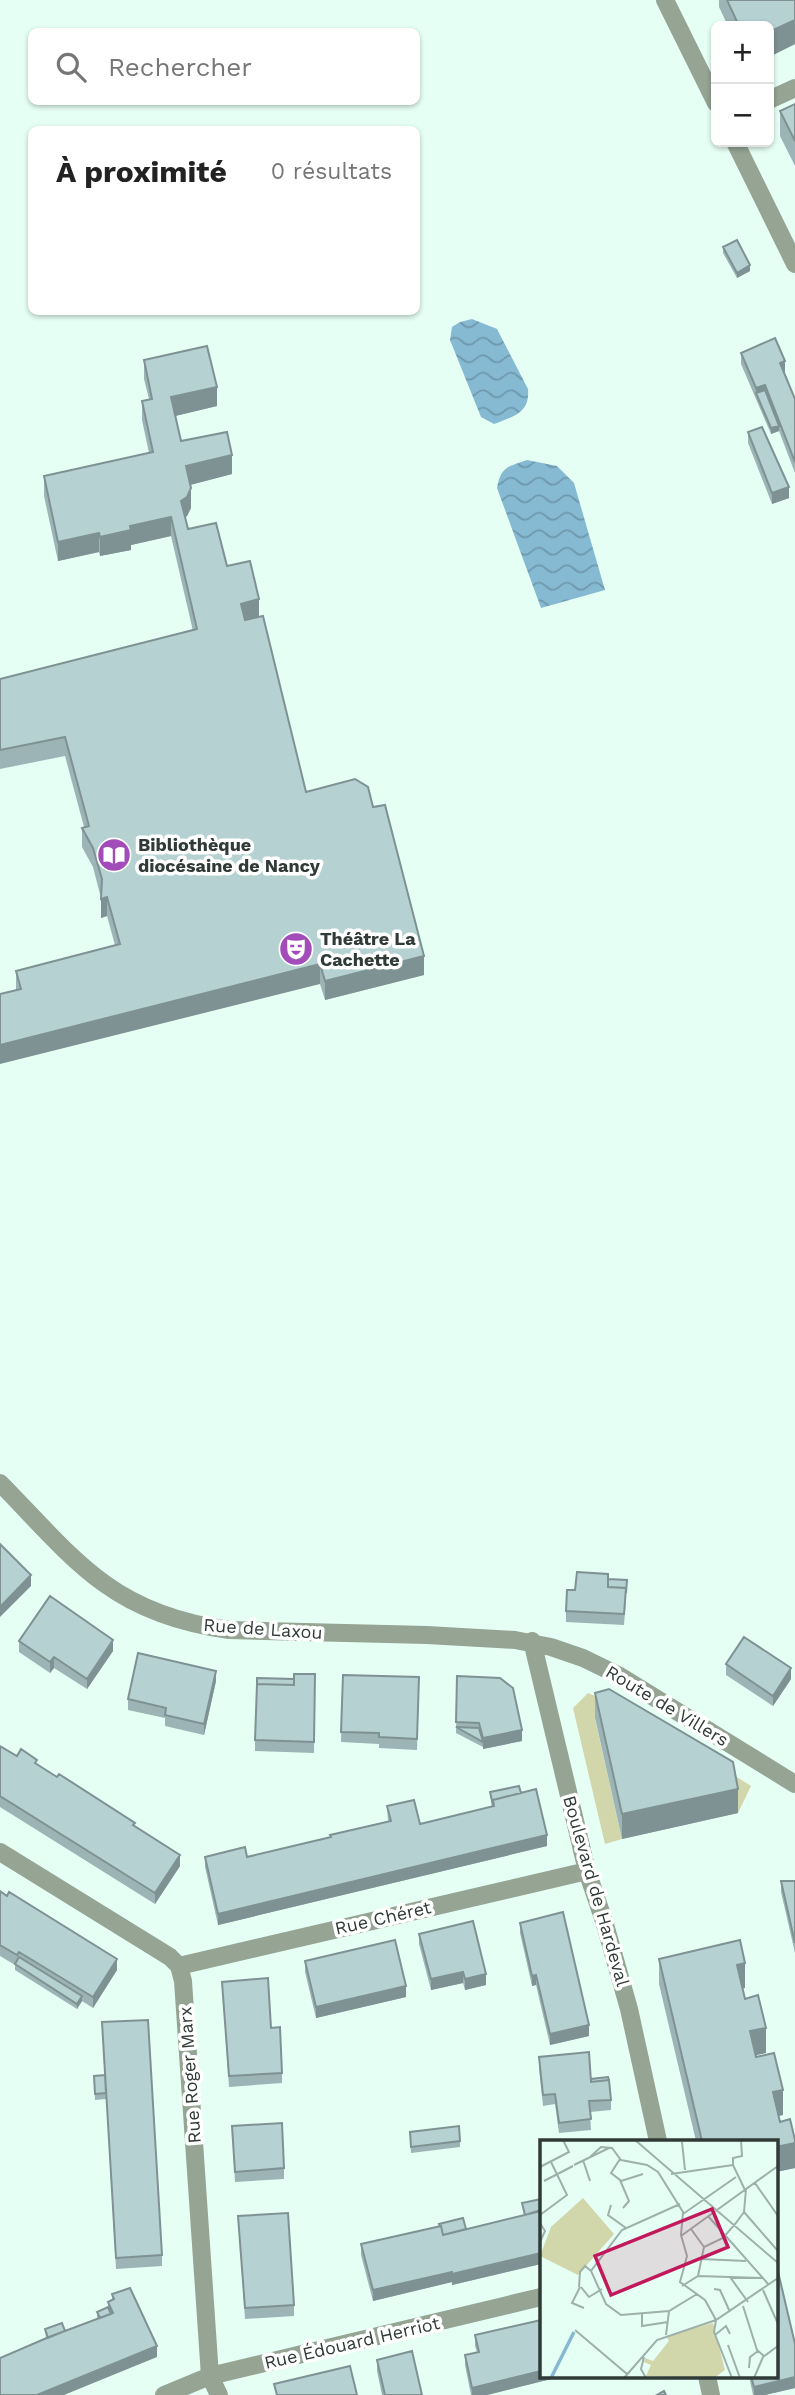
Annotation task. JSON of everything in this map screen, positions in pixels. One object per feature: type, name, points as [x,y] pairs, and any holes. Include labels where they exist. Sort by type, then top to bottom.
[{"type":"street","points":[[665,0],[711,93]]},
{"type":"street","points":[[774,98],[795,88]]},
{"type":"street","points":[[737,147],[795,264]]},
{"type":"street","name":"Rue de Laxou","points":[[0,1483],[104,1583],[151,1609],[201,1626],[254,1632],[427,1635],[533,1642]]},
{"type":"street","name":"Route de Villers","points":[[533,1642],[583,1658],[618,1675],[795,1784]]},
{"type":"street","name":"Boulevard de Hardeval","points":[[533,1642],[587,1871],[629,2009],[658,2140]]},
{"type":"street","points":[[0,1853],[153,1946],[179,1966]]},
{"type":"street","name":"Rue Chéret","points":[[179,1966],[587,1871]]},
{"type":"street","name":"Rue Roger Marx","points":[[179,1966],[183,1981],[209,2376],[219,2395]]},
{"type":"street","name":"Rue Édouard Herriot","points":[[164,2395],[209,2376],[540,2297]]},
{"type":"green space","points":[[588,1693],[639,1715],[751,1786],[738,1813],[733,1787],[595,1719],[622,1839],[605,1844],[573,1708]]},
{"type":"water","points":[[472,319],[497,329],[528,389],[523,409],[494,424],[481,417],[450,340],[452,327]]},
{"type":"water","points":[[527,460],[557,466],[574,483],[605,590],[541,608],[497,488],[506,468]]},
{"type":"building","points":[[727,0],[795,0],[795,20],[774,30],[774,21],[737,21]]},
{"type":"building","points":[[795,104],[795,141],[780,111]]},
{"type":"building","points":[[737,240],[750,265],[737,273],[723,247]]},
{"type":"building","points":[[775,338],[785,361],[780,363],[795,399],[795,462],[765,385],[756,388],[741,353]]},
{"type":"building","points":[[207,346],[217,387],[171,397],[181,441],[227,432],[232,455],[186,466],[191,488],[187,497],[181,501],[188,529],[216,523],[227,566],[250,561],[259,599],[241,604],[245,620],[263,616],[306,792],[355,779],[368,787],[373,807],[385,805],[424,956],[325,981],[320,964],[0,1045],[0,994],[21,989],[16,971],[120,944],[107,897],[101,899],[102,879],[93,848],[82,828],[89,826],[65,737],[0,750],[0,679],[197,629],[171,517],[130,526],[131,530],[100,537],[99,533],[58,542],[44,476],[153,452],[142,401],[152,399],[144,360]]},
{"type":"building","points":[[765,390],[779,426],[771,428],[756,393]]},
{"type":"building","points":[[762,427],[789,487],[772,493],[748,432]]},
{"type":"building","points":[[0,1544],[31,1575],[0,1607]]},
{"type":"building","points":[[577,1572],[608,1574],[608,1587],[626,1588],[624,1614],[566,1611],[567,1590],[575,1590]]},
{"type":"building","points":[[608,1579],[627,1580],[626,1593],[626,1588],[608,1587]]},
{"type":"building","points":[[50,1596],[113,1640],[87,1679],[54,1657],[50,1662],[19,1641]]},
{"type":"building","points":[[744,1637],[791,1668],[773,1696],[726,1664]]},
{"type":"building","points":[[138,1653],[216,1671],[204,1724],[165,1715],[166,1708],[128,1699]]},
{"type":"building","points":[[294,1674],[315,1674],[314,1742],[255,1740],[257,1684],[294,1685]]},
{"type":"building","points":[[343,1675],[419,1677],[417,1739],[379,1737],[379,1733],[341,1732]]},
{"type":"building","points":[[457,1676],[500,1678],[513,1688],[522,1730],[483,1738],[479,1723],[456,1722]]},
{"type":"building","points":[[257,1678],[294,1679],[294,1685],[257,1684]]},
{"type":"building","points":[[609,1689],[733,1762],[738,1789],[622,1814],[595,1693]]},
{"type":"building","points":[[456,1727],[479,1728],[483,1742]]},
{"type":"building","points":[[0,1746],[17,1756],[21,1749],[37,1760],[35,1763],[57,1777],[59,1774],[180,1855],[155,1893],[0,1796]]},
{"type":"building","points":[[519,1786],[521,1793],[493,1800],[493,1805],[490,1792]]},
{"type":"building","points":[[536,1789],[547,1835],[218,1914],[205,1857],[245,1847],[247,1857],[391,1821],[387,1806],[414,1800],[420,1824],[494,1806],[493,1800]]},
{"type":"building","points":[[781,1881],[795,1881],[795,1943]]},
{"type":"building","points":[[0,1891],[7,1896],[9,1892],[117,1959],[93,1997],[19,1952],[17,1955],[0,1945]]},
{"type":"building","points":[[563,1912],[589,2025],[550,2034],[536,1975],[532,1976],[520,1923]]},
{"type":"building","points":[[473,1921],[486,1974],[465,1979],[463,1972],[431,1979],[419,1934]]},
{"type":"building","points":[[395,1940],[406,1986],[316,2007],[305,1961]]},
{"type":"building","points":[[740,1940],[745,1963],[737,1965],[745,1999],[758,1995],[766,2028],[750,2031],[756,2057],[774,2053],[783,2090],[773,2092],[780,2122],[790,2119],[795,2143],[778,2147],[778,2140],[702,2140],[659,1959]]},
{"type":"building","points":[[19,1957],[82,1996],[77,2004],[15,1964]]},
{"type":"building","points":[[268,1978],[271,2028],[280,2027],[282,2073],[229,2076],[222,1982]]},
{"type":"building","points":[[148,2020],[162,2255],[116,2258],[102,2022]]},
{"type":"building","points":[[589,2052],[591,2082],[609,2080],[611,2100],[589,2101],[591,2119],[559,2123],[555,2094],[543,2095],[539,2057]]},
{"type":"building","points":[[105,2075],[106,2093],[95,2094],[94,2076]]},
{"type":"building","points":[[608,2077],[609,2080],[591,2082],[591,2079]]},
{"type":"building","points":[[282,2123],[284,2168],[235,2172],[232,2126]]},
{"type":"building","points":[[459,2126],[460,2141],[411,2147],[410,2132]]},
{"type":"building","points":[[540,2199],[540,2210],[525,2215],[522,2203]]},
{"type":"building","points":[[540,2211],[540,2253],[373,2290],[361,2244],[441,2226],[443,2235]]},
{"type":"building","points":[[288,2213],[294,2305],[245,2308],[238,2216]]},
{"type":"building","points":[[463,2218],[466,2229],[443,2235],[439,2224]]},
{"type":"building","points":[[778,2272],[795,2344],[795,2377],[754,2387],[752,2378],[778,2378]]},
{"type":"building","points":[[130,2288],[157,2346],[37,2395],[0,2395],[0,2358],[113,2313],[108,2302],[114,2299],[112,2294]]},
{"type":"building","points":[[108,2307],[111,2314],[100,2318],[97,2312]]},
{"type":"building","points":[[540,2320],[540,2371],[472,2388],[465,2355],[479,2352],[475,2335]]},
{"type":"building","points":[[62,2323],[65,2331],[48,2338],[45,2329]]},
{"type":"building","points":[[412,2351],[422,2395],[385,2395],[377,2360]]},
{"type":"building","points":[[350,2366],[357,2395],[277,2395],[274,2384]]},
{"type":"place","name":"Bibliothèque diocésaine de Nancy","points":[[114,855]]},
{"type":"place","name":"Théâtre La Cachette","points":[[296,949]]}]
